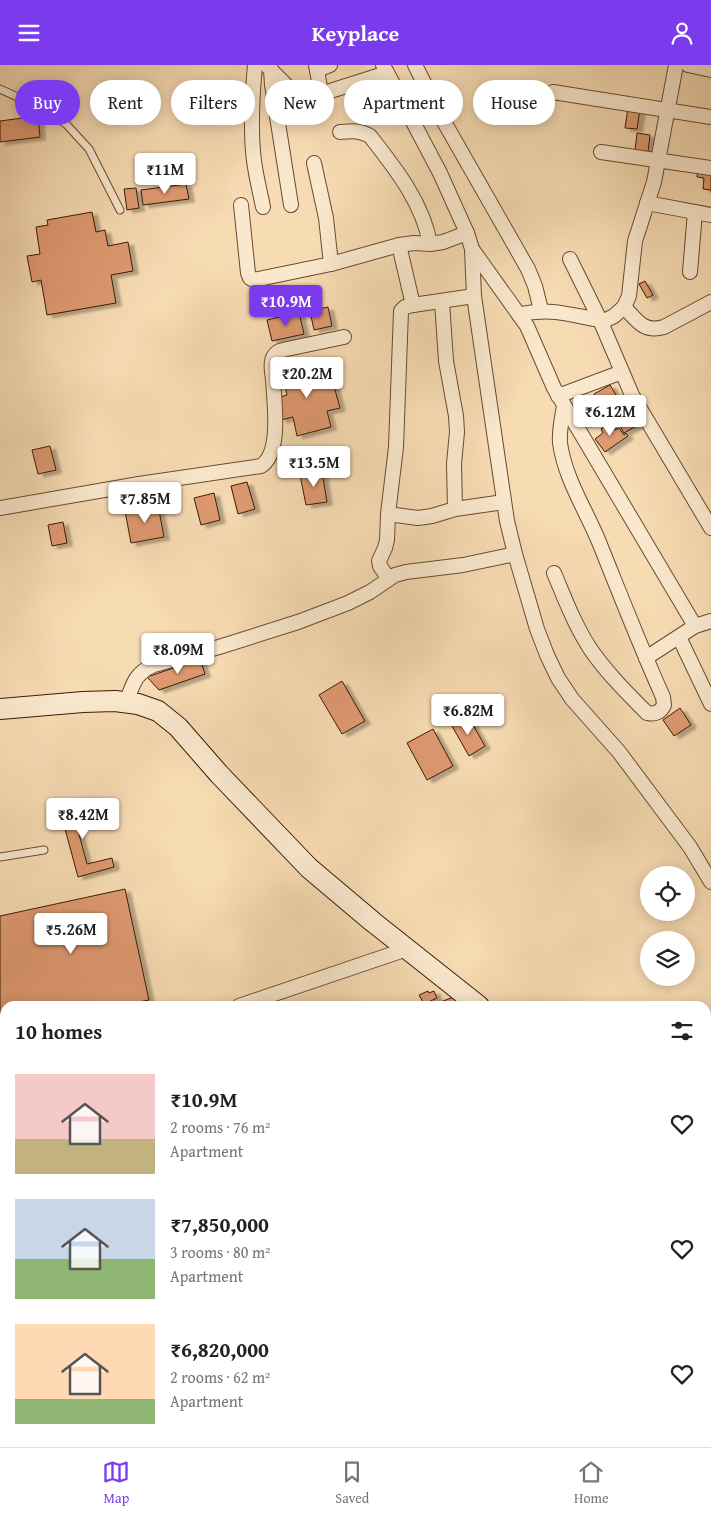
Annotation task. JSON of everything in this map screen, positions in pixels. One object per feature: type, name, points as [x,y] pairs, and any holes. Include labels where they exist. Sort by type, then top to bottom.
[{"type":"street","points":[[255,65],[252,96],[252,132],[255,163],[263,207]]},
{"type":"street","points":[[415,65],[528,269],[535,286],[541,310]]},
{"type":"street","points":[[519,315],[541,310],[606,320],[624,307],[629,296],[635,241],[654,182],[676,65]]},
{"type":"street","points":[[688,65],[711,70]]},
{"type":"street","points":[[269,67],[282,80]]},
{"type":"street","points":[[269,67],[291,205]]},
{"type":"street","points":[[321,67],[322,80]]},
{"type":"street","points":[[334,88],[385,69],[440,173],[467,233],[472,249],[474,296],[504,502],[515,554],[537,629],[558,679],[572,699],[619,752],[690,847],[711,883]]},
{"type":"street","points":[[555,92],[711,117]]},
{"type":"street","points":[[340,132],[364,132],[370,136],[406,186],[420,212],[430,244]]},
{"type":"street","points":[[601,152],[711,168]]},
{"type":"street","points":[[314,163],[326,218],[331,264]]},
{"type":"street","points":[[647,203],[711,215]]},
{"type":"street","points":[[241,205],[248,273],[250,278],[254,280],[331,264],[399,245],[414,243],[430,244],[467,233]]},
{"type":"street","points":[[690,272],[695,212]]},
{"type":"street","points":[[399,245],[409,306]]},
{"type":"street","points":[[472,249],[527,326],[561,401],[696,627]]},
{"type":"street","points":[[570,259],[600,320],[632,395],[711,528]]},
{"type":"street","points":[[384,572],[380,558],[387,540],[388,514],[396,447],[401,311],[409,306],[474,296]]},
{"type":"street","points":[[442,301],[446,361],[457,432],[454,464],[454,509]]},
{"type":"street","points":[[624,307],[643,326],[656,329],[664,327],[711,302]]},
{"type":"street","points":[[0,508],[139,484],[262,466],[267,462],[272,453],[275,432],[276,420],[272,367],[274,355],[279,351],[344,337]]},
{"type":"street","points":[[561,401],[622,372]]},
{"type":"street","points":[[554,573],[590,649],[614,680],[647,713],[653,715],[659,712],[664,705],[663,697],[564,461],[560,443],[561,401]]},
{"type":"street","points":[[388,514],[418,517],[432,516],[454,509],[504,502]]},
{"type":"street","points":[[384,572],[406,572],[464,565],[515,554]]},
{"type":"street","points":[[126,703],[138,675],[144,669],[298,622],[348,603],[370,592],[384,572]]},
{"type":"street","points":[[646,658],[678,637],[711,621]]},
{"type":"street","points":[[678,637],[711,704]]},
{"type":"street","points":[[0,709],[115,701],[138,704],[158,711],[178,727],[219,774],[309,868],[473,1001]]},
{"type":"street","points":[[254,1001],[407,949]]},
{"type":"lane","points":[[0,89],[41,108],[66,125],[89,149],[120,210]]},
{"type":"lane","points":[[0,857],[44,850]]},
{"type":"building","points":[[628,107],[640,109],[637,129],[625,128]]},
{"type":"building","points":[[15,119],[15,125],[39,125],[40,137],[0,142],[0,121]]},
{"type":"building","points":[[637,133],[650,135],[648,153],[635,151]]},
{"type":"building","points":[[698,169],[711,170],[711,190],[703,189],[704,178],[697,177]]},
{"type":"building","points":[[186,184],[189,199],[143,205],[141,190]]},
{"type":"building","points":[[136,188],[139,208],[127,210],[124,189]]},
{"type":"building","points":[[92,212],[96,232],[105,230],[108,246],[128,242],[133,271],[111,275],[116,303],[47,315],[41,280],[32,282],[27,256],[40,254],[36,227],[48,225],[47,220]]},
{"type":"building","points":[[645,281],[653,295],[647,298],[639,284]]},
{"type":"building","points":[[328,307],[332,326],[314,330],[310,311]]},
{"type":"building","points":[[299,312],[304,334],[272,341],[267,320]]},
{"type":"building","points":[[314,361],[320,382],[332,379],[340,408],[327,411],[331,427],[297,436],[293,417],[281,420],[276,398],[287,395],[281,370]]},
{"type":"building","points":[[610,385],[616,395],[600,404],[594,394]]},
{"type":"building","points":[[623,400],[638,425],[624,433],[610,408]]},
{"type":"building","points":[[589,405],[597,417],[585,424],[577,412]]},
{"type":"building","points":[[610,423],[615,430],[619,428],[624,435],[626,433],[628,436],[605,452],[595,439],[603,433],[601,429]]},
{"type":"building","points":[[50,446],[56,470],[38,474],[32,450]]},
{"type":"building","points":[[322,471],[327,502],[306,505],[300,475]]},
{"type":"building","points":[[247,482],[255,509],[238,514],[231,486]]},
{"type":"building","points":[[214,493],[220,520],[201,525],[194,498]]},
{"type":"building","points":[[158,505],[164,537],[131,543],[125,511]]},
{"type":"building","points":[[63,522],[67,543],[52,546],[48,525]]},
{"type":"building","points":[[200,659],[205,674],[159,690],[147,677]]},
{"type":"building","points":[[342,681],[365,721],[342,734],[319,695]]},
{"type":"building","points":[[680,708],[691,725],[674,736],[663,720]]},
{"type":"building","points":[[468,716],[485,746],[469,756],[452,726]]},
{"type":"building","points":[[433,729],[453,766],[427,780],[407,743]]},
{"type":"building","points":[[98,804],[101,817],[76,823],[87,864],[112,858],[114,867],[78,877],[61,814]]},
{"type":"building","points":[[125,889],[149,1000],[0,1001],[0,916]]},
{"type":"building","points":[[428,991],[429,993],[434,991],[437,998],[430,1001],[422,1001],[419,995]]},
{"type":"building","points":[[456,996],[458,1001],[443,1001]]}]
